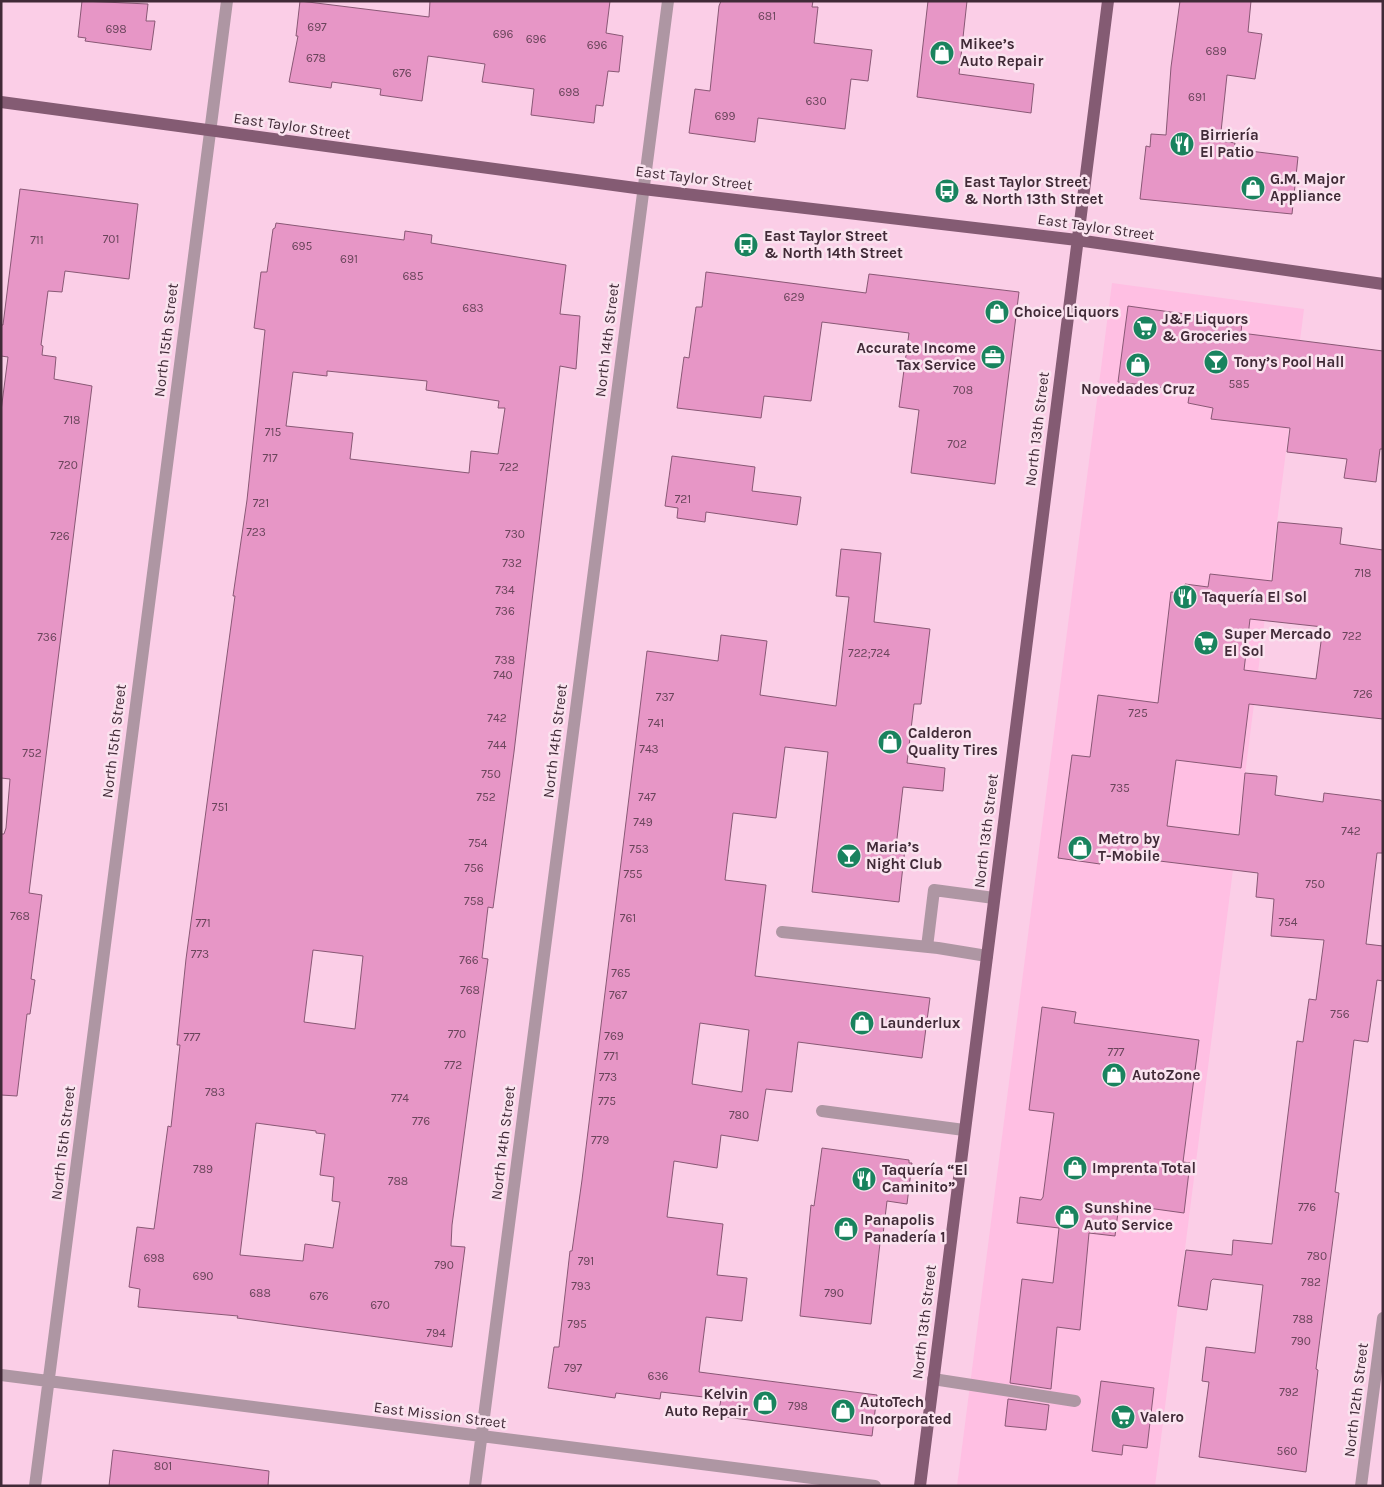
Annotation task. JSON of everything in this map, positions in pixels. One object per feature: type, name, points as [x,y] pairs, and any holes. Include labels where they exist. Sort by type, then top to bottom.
[{"type":"main road","name":"North 13th Street","points":[[920,1486],[1108,1]]},
{"type":"main road","name":"East Taylor Street","points":[[1,102],[643,189],[1077,240],[1383,284]]},
{"type":"street","name":"North 15th Street","points":[[35,1486],[227,1]]},
{"type":"street","name":"North 14th Street","points":[[475,1486],[668,1]]},
{"type":"street","points":[[926,947],[934,890],[994,898]]},
{"type":"street","points":[[782,932],[926,947],[987,956]]},
{"type":"street","points":[[822,1111],[964,1130]]},
{"type":"street","name":"North 12th Street","points":[[1362,1486],[1383,1318]]},
{"type":"street","name":"East Mission Street","points":[[1,1375],[875,1486]]},
{"type":"street","points":[[933,1379],[1075,1401]]},
{"type":"shaded area","points":[[1112,283],[1304,309],[1155,1486],[957,1486]]},
{"type":"building","points":[[82,1],[148,4],[146,21],[155,21],[151,50],[85,41],[86,38],[78,37]]},
{"type":"building","points":[[300,1],[429,17],[430,1],[610,1],[606,33],[623,36],[619,72],[608,71],[603,106],[596,105],[594,123],[531,115],[534,89],[482,82],[485,64],[428,56],[422,101],[380,95],[381,89],[332,82],[331,88],[289,82],[298,36],[296,36]]},
{"type":"building","points":[[721,1],[813,1],[812,7],[818,7],[814,43],[872,50],[868,81],[851,79],[845,129],[758,118],[755,142],[689,133],[695,89],[710,91]]},
{"type":"building","name":"Mikee’s Auto Repair","points":[[928,1],[967,1],[959,74],[1034,84],[1031,113],[917,97]]},
{"type":"building","points":[[1180,1],[1251,1],[1248,32],[1262,34],[1255,79],[1227,75],[1220,141],[1235,143],[1234,149],[1298,157],[1292,214],[1140,199],[1146,146],[1150,147],[1151,134],[1166,135],[1171,67]]},
{"type":"building","points":[[20,189],[138,204],[129,279],[65,271],[62,292],[48,291],[41,345],[43,346],[42,355],[56,357],[54,379],[92,386],[29,893],[42,895],[31,979],[35,980],[30,1014],[27,1014],[17,1096],[1,1095],[1,834],[4,834],[6,828],[10,779],[1,778],[1,411],[8,357],[1,356],[1,325],[3,325]]},
{"type":"building","points":[[276,223],[404,240],[405,231],[432,235],[431,243],[566,265],[560,314],[580,316],[576,369],[560,366],[514,752],[493,908],[488,907],[482,958],[488,959],[452,1225],[451,1246],[465,1247],[452,1347],[237,1318],[238,1316],[138,1307],[140,1289],[129,1287],[137,1227],[154,1229],[168,1126],[171,1127],[180,1045],[177,1045],[186,959],[235,596],[233,596],[247,500],[265,330],[254,328],[261,272],[267,272],[273,229]],"holes":[[[327,371],[427,381],[426,390],[499,401],[498,408],[505,408],[498,454],[471,451],[469,473],[350,459],[353,433],[286,426],[293,372],[327,376]],[[313,950],[363,956],[355,1029],[304,1022]],[[256,1123],[316,1131],[316,1133],[325,1134],[320,1175],[334,1177],[332,1201],[340,1202],[333,1248],[305,1244],[303,1261],[240,1255]]]},
{"type":"building","points":[[706,272],[866,293],[869,274],[1019,292],[995,484],[911,473],[919,410],[899,407],[909,333],[822,322],[811,401],[764,396],[761,418],[677,408],[684,357],[689,358],[696,307],[702,307]]},
{"type":"building","points":[[1128,306],[1242,322],[1241,333],[1383,351],[1383,449],[1380,449],[1376,482],[1344,478],[1347,459],[1287,452],[1290,428],[1211,419],[1213,408],[1188,403],[1190,391],[1118,382]]},
{"type":"building","points":[[672,456],[755,467],[752,491],[801,497],[797,525],[706,512],[705,522],[677,518],[678,508],[665,506]]},
{"type":"building","points":[[1278,522],[1342,528],[1340,544],[1383,550],[1383,719],[1249,704],[1241,768],[1176,760],[1167,826],[1239,835],[1245,773],[1277,776],[1275,795],[1323,802],[1324,793],[1380,800],[1383,802],[1383,853],[1377,853],[1366,944],[1383,946],[1383,981],[1377,980],[1368,1042],[1354,1040],[1335,1192],[1339,1193],[1316,1369],[1318,1370],[1306,1472],[1199,1457],[1209,1382],[1202,1381],[1206,1347],[1255,1353],[1263,1285],[1213,1279],[1211,1281],[1207,1310],[1178,1306],[1186,1250],[1232,1255],[1233,1240],[1272,1244],[1297,1041],[1303,1042],[1309,999],[1316,1000],[1324,940],[1271,936],[1274,899],[1256,897],[1258,873],[1102,854],[1100,864],[1058,858],[1072,755],[1090,757],[1098,695],[1158,703],[1171,592],[1183,593],[1185,584],[1208,587],[1210,574],[1272,581]],"holes":[[[1250,619],[1323,627],[1316,679],[1244,670]]]},
{"type":"building","points":[[841,549],[881,553],[874,622],[930,629],[921,704],[914,704],[907,763],[945,768],[943,791],[903,787],[896,847],[905,848],[899,902],[812,892],[828,752],[785,747],[776,818],[733,813],[725,880],[766,885],[755,976],[930,998],[922,1058],[798,1042],[792,1092],[766,1089],[758,1141],[721,1135],[717,1168],[674,1161],[667,1217],[723,1224],[717,1275],[747,1278],[742,1321],[706,1317],[699,1372],[877,1395],[872,1436],[718,1416],[721,1399],[661,1392],[660,1399],[616,1393],[615,1398],[548,1388],[554,1347],[559,1347],[570,1251],[572,1251],[582,1180],[647,651],[718,661],[721,635],[767,641],[760,695],[836,706],[849,597],[836,596]],"holes":[[[700,1023],[749,1030],[742,1092],[692,1084]]]},
{"type":"building","points":[[1042,1007],[1076,1012],[1074,1023],[1199,1040],[1183,1162],[1190,1163],[1184,1213],[1119,1204],[1115,1236],[1089,1233],[1080,1330],[1057,1327],[1051,1389],[1010,1383],[1022,1279],[1053,1283],[1059,1228],[1017,1223],[1020,1197],[1041,1200],[1043,1197],[1054,1113],[1029,1110]]},
{"type":"building","points":[[822,1148],[909,1160],[909,1163],[912,1163],[907,1204],[887,1201],[882,1243],[880,1243],[871,1324],[800,1316],[811,1205],[814,1206]]},
{"type":"building","name":"Valero","points":[[1101,1381],[1154,1388],[1147,1448],[1123,1445],[1122,1455],[1092,1451]]},
{"type":"building","points":[[1008,1399],[1049,1405],[1046,1430],[1005,1426]]},
{"type":"building","points":[[113,1450],[269,1471],[268,1486],[109,1486]]},
{"type":"place","name":"Mikee’s Auto Repair","points":[[942,53]]},
{"type":"place","name":"Birriería El Patio","points":[[1182,144]]},
{"type":"place","name":"G.M. Major Appliance","points":[[1253,188]]},
{"type":"place","name":"East Taylor Street & North 13th Street","points":[[947,191]]},
{"type":"place","name":"East Taylor Street & North 14th Street","points":[[746,245]]},
{"type":"place","name":"Choice Liquors","points":[[997,312]]},
{"type":"place","name":"J&F Liquors & Groceries","points":[[1145,328]]},
{"type":"place","name":"Accurate Income Tax Service","points":[[993,357]]},
{"type":"place","name":"Tony’s Pool Hall","points":[[1216,362]]},
{"type":"place","name":"Novedades Cruz","points":[[1138,365]]},
{"type":"place","name":"Taquería El Sol","points":[[1185,597]]},
{"type":"place","name":"Super Mercado El Sol","points":[[1206,643]]},
{"type":"place","name":"Calderon Quality Tires","points":[[890,742]]},
{"type":"place","name":"Metro by T-Mobile","points":[[1080,848]]},
{"type":"place","name":"Maria’s Night Club","points":[[849,856]]},
{"type":"place","name":"Launderlux","points":[[862,1023]]},
{"type":"place","name":"AutoZone","points":[[1114,1075]]},
{"type":"place","name":"Imprenta Total","points":[[1075,1168]]},
{"type":"place","name":"Taquería “El Caminito”","points":[[864,1179]]},
{"type":"place","name":"Sunshine Auto Service","points":[[1067,1217]]},
{"type":"place","name":"Panapolis Panadería 1","points":[[846,1229]]},
{"type":"place","name":"Kelvin Auto Repair","points":[[765,1403]]},
{"type":"place","name":"AutoTech Incorporated","points":[[843,1411]]},
{"type":"place","name":"Valero","points":[[1123,1417]]}]
